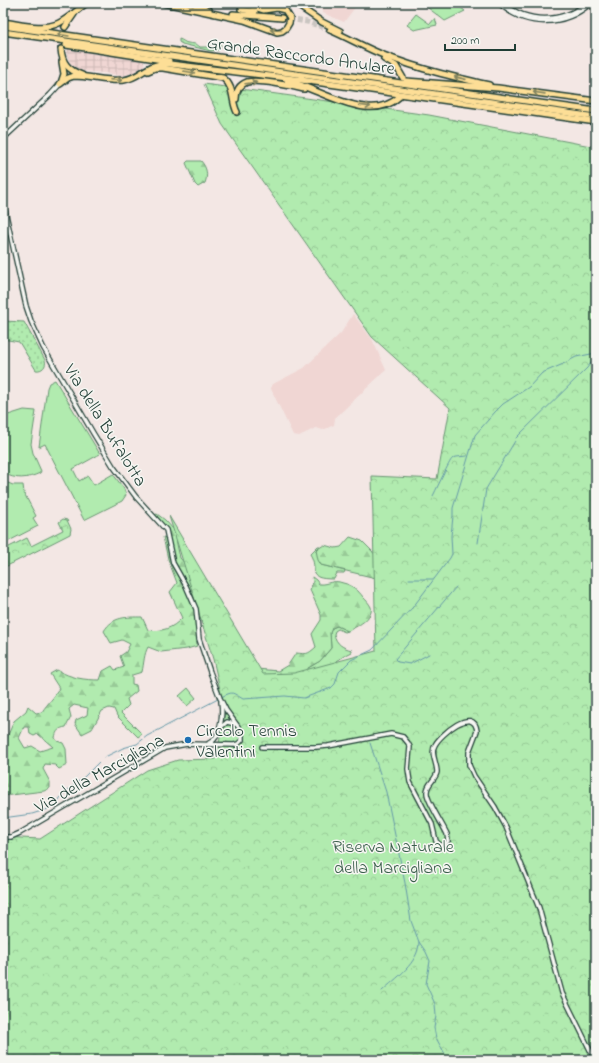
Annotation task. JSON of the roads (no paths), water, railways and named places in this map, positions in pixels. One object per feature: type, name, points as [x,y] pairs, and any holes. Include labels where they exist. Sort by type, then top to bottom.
[{"type":"highway","points":[[163,3],[246,16],[282,18]]},
{"type":"highway","points":[[191,3],[212,11]]},
{"type":"highway","points":[[266,8],[276,3]]},
{"type":"highway","points":[[294,3],[322,22],[378,50],[424,68]]},
{"type":"highway","points":[[3,22],[51,26],[61,22],[86,4]]},
{"type":"highway","points":[[65,27],[86,4]]},
{"type":"highway","points":[[169,4],[247,20],[274,32],[282,31],[288,26],[290,18],[285,10],[278,8],[262,10],[251,6]]},
{"type":"highway","points":[[241,10],[255,12]]},
{"type":"highway","name":"Grande Raccordo Anulare","points":[[3,26],[596,117]]},
{"type":"highway","points":[[330,30],[392,59],[457,78],[512,90]]},
{"type":"highway","name":"Grande Raccordo Anulare","points":[[3,32],[212,59]]},
{"type":"highway","points":[[34,37],[67,45],[192,65]]},
{"type":"highway","points":[[356,42],[393,64],[400,71],[403,78]]},
{"type":"highway","points":[[60,84],[64,74],[61,51],[64,61],[69,68],[78,73],[93,77]]},
{"type":"highway","name":"Grande Raccordo Anulare","points":[[238,63],[341,75],[596,111]]},
{"type":"highway","points":[[60,84],[73,76],[120,80],[131,78],[150,66],[158,64],[192,65]]},
{"type":"highway","name":"Grande Raccordo Anulare","points":[[192,65],[260,76],[287,78],[596,122]]},
{"type":"highway","points":[[138,74],[160,68],[222,78],[228,82],[231,87],[237,112],[237,91],[242,85],[249,82],[291,86],[329,96]]},
{"type":"highway","points":[[341,75],[362,75],[426,83],[512,90],[566,97],[596,103]]},
{"type":"highway","points":[[260,76],[295,83],[354,105],[371,107],[386,105],[399,97]]},
{"type":"highway","points":[[528,112],[596,125]]},
{"type":"street","points":[[499,3],[516,15],[528,20],[539,22],[556,21],[566,18],[592,3]]},
{"type":"street","points":[[503,3],[522,15],[546,19],[567,15],[578,10],[587,3]]},
{"type":"street","points":[[3,139],[60,84]]},
{"type":"street","name":"Via della Bufalotta","points":[[3,201],[26,306],[31,321],[43,347],[114,466],[136,497],[166,530],[173,563],[186,586],[196,609],[200,643],[220,698],[230,716],[238,726]]},
{"type":"street","name":"Via della Bufalotta","points":[[218,732],[222,712],[220,698]]},
{"type":"street","points":[[262,747],[328,746],[391,734],[404,737],[410,747],[408,769],[410,782],[432,824],[437,842],[443,846],[447,844],[447,834],[426,793],[428,786],[434,780],[437,771],[434,746],[457,724],[465,720],[471,720],[474,722],[477,731],[469,752],[469,765],[474,776],[502,818],[511,839],[539,908],[562,993],[595,1060]]},
{"type":"street","points":[[206,744],[214,742],[222,725],[227,722],[238,726]]},
{"type":"street","name":"Via della Marcigliana","points":[[3,838],[20,833],[162,749],[181,744],[234,746],[240,743],[243,738],[242,732],[238,726]]},
{"type":"street","points":[[218,732],[220,742],[226,745]]},
{"type":"waterway","points":[[221,697],[232,693],[243,699],[285,696],[304,698],[331,688],[335,684],[339,672],[351,660],[372,650],[413,607],[450,558],[452,554],[451,536],[453,508],[475,435],[503,404],[529,387],[542,373],[576,357],[596,353]]},
{"type":"waterway","points":[[516,438],[587,368],[591,363],[594,354]]},
{"type":"waterway","points":[[478,543],[486,489],[515,441]]},
{"type":"waterway","points":[[433,496],[452,459],[467,456]]},
{"type":"waterway","points":[[409,579],[433,579]]},
{"type":"waterway","points":[[429,654],[410,664],[398,662],[395,659],[456,587]]},
{"type":"waterway","points":[[3,818],[32,814],[48,809],[56,804],[63,794],[84,777],[103,758],[123,748],[137,744],[147,736],[218,699]]},
{"type":"waterway","points":[[370,743],[386,792],[405,883],[411,921],[419,942],[430,961],[426,984],[435,1004],[436,1016],[434,1028],[436,1038],[445,1054]]},
{"type":"waterway","points":[[382,991],[406,970],[415,957],[419,942]]},
{"type":"tunnel","points":[[282,18],[307,22],[330,30]]},
{"type":"tunnel","points":[[61,49],[65,27]]},
{"type":"place","name":"Circolo Tennis Valentini","points":[[188,740]]},
{"type":"park label","name":"Riserva Naturale della Marcigliana","points":[[393,856]]}]
